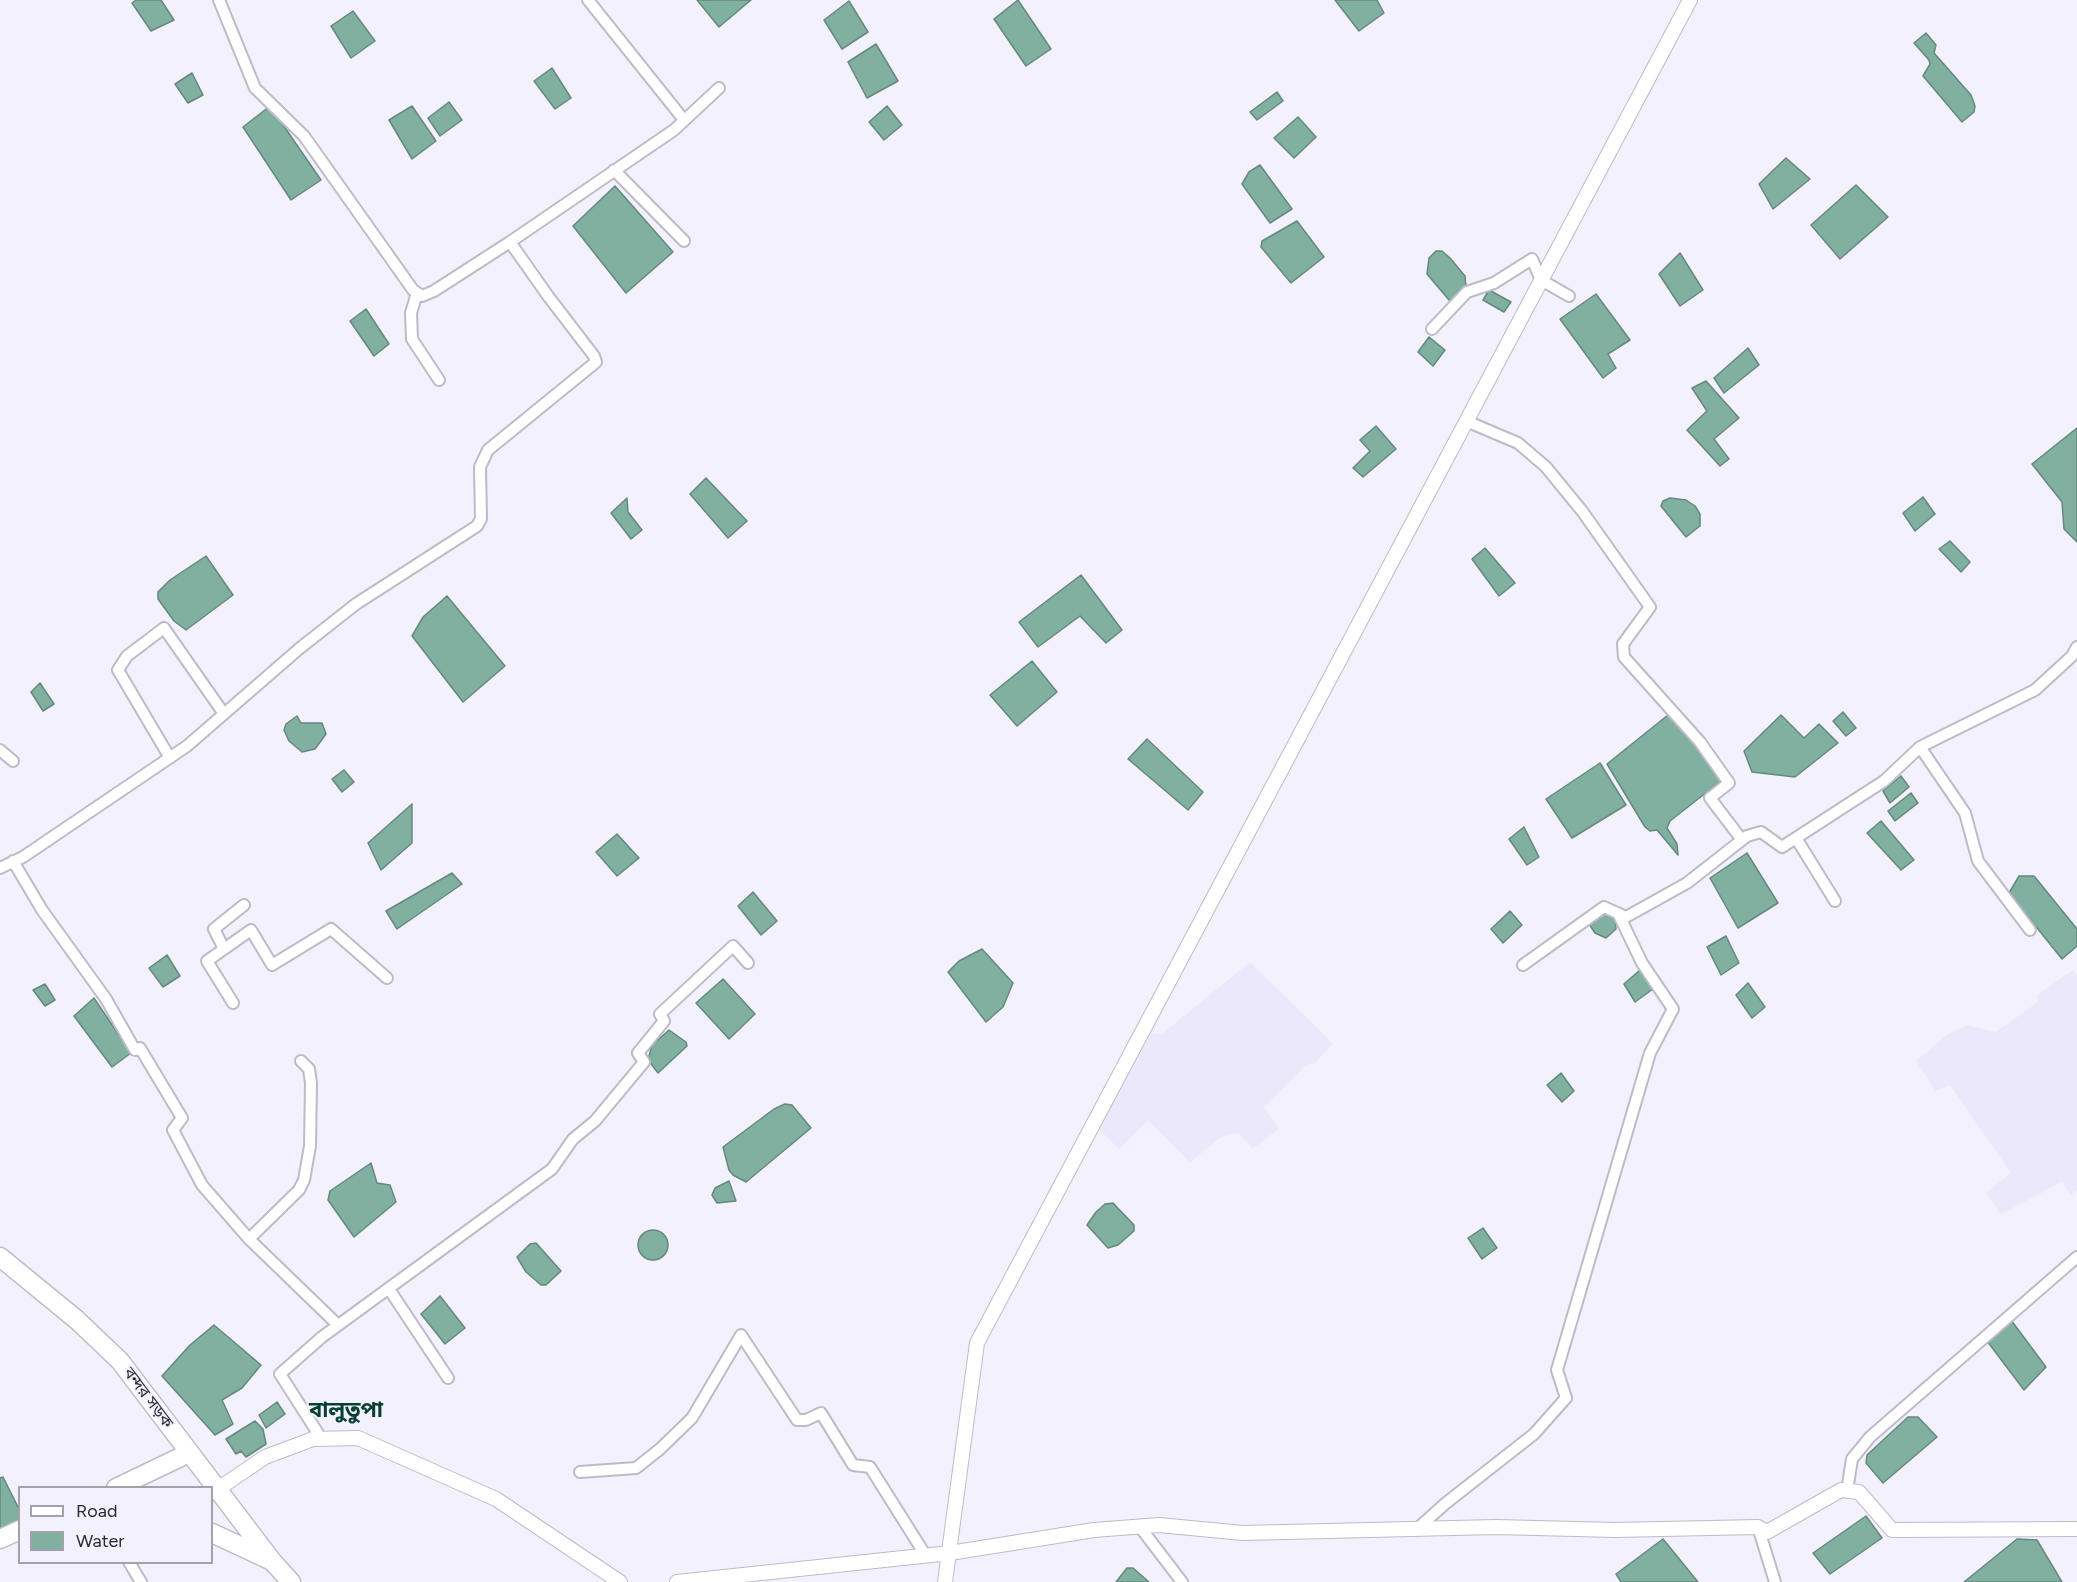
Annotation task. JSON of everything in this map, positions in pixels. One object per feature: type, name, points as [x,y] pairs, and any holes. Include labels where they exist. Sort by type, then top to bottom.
[{"type":"highway","name":"বন্দর সড়ক","points":[[0,1257],[77,1320],[120,1361],[272,1561],[291,1582]]},
{"type":"highway","points":[[120,1486],[189,1453]]},
{"type":"highway","points":[[0,1539],[18,1531]]},
{"type":"highway","points":[[213,1533],[272,1561]]},
{"type":"main road","points":[[945,1582],[977,1343],[1690,0]]},
{"type":"main road","points":[[218,1489],[265,1457],[313,1439],[358,1438],[496,1499],[620,1582]]},
{"type":"main road","points":[[677,1582],[926,1556],[1094,1530],[1159,1525],[1243,1533],[1417,1529],[1758,1527],[1767,1532],[1841,1490],[1859,1492],[1892,1530],[2077,1529]]},
{"type":"street","points":[[219,0],[255,88],[304,136],[417,293],[422,296],[434,291],[510,242],[614,170],[684,120],[719,88]]},
{"type":"street","points":[[589,0],[684,120]]},
{"type":"street","points":[[614,170],[684,241]]},
{"type":"street","points":[[0,868],[170,758],[356,604],[477,526],[481,519],[480,467],[488,450],[593,367],[594,356],[510,242]]},
{"type":"street","points":[[1432,329],[1467,292],[1494,283],[1532,259],[1541,280],[1569,296]]},
{"type":"street","points":[[417,293],[411,313],[412,339],[439,380]]},
{"type":"street","points":[[1466,421],[1518,442],[1546,467],[1582,511],[1650,608],[1623,644],[1624,657],[1700,742],[1729,783],[1710,798],[1742,840]]},
{"type":"street","points":[[170,758],[118,670],[127,656],[164,628],[224,714]]},
{"type":"street","points":[[1523,965],[1604,907],[1626,917],[1687,884],[1742,840],[1761,832],[1782,847],[1884,781],[1920,747],[2036,690],[2072,656],[2077,647]]},
{"type":"street","points":[[1920,747],[1965,813],[1978,861],[2030,930]]},
{"type":"street","points":[[0,750],[13,761]]},
{"type":"street","points":[[1796,838],[1835,901]]},
{"type":"street","points":[[14,861],[42,910],[106,999],[135,1050],[140,1048],[182,1118],[173,1130],[202,1185],[249,1239],[338,1325]]},
{"type":"street","points":[[224,949],[214,929],[244,905]]},
{"type":"street","points":[[1417,1529],[1446,1503],[1534,1434],[1566,1398],[1557,1370],[1650,1053],[1673,1009],[1642,963],[1618,914]]},
{"type":"street","points":[[233,1003],[207,961],[251,930],[272,965],[331,929],[387,978]]},
{"type":"street","points":[[321,1438],[280,1374],[338,1325],[552,1168],[573,1139],[595,1121],[644,1062],[638,1053],[664,1021],[660,1014],[733,946],[748,963]]},
{"type":"street","points":[[249,1239],[299,1190],[303,1180],[310,1146],[311,1083],[309,1069],[301,1061]]},
{"type":"street","points":[[1847,1491],[1851,1459],[1870,1437],[2077,1257]]},
{"type":"street","points":[[389,1289],[448,1378]]},
{"type":"street","points":[[580,1472],[636,1468],[660,1449],[692,1418],[741,1335],[797,1420],[806,1420],[821,1413],[853,1465],[870,1467],[926,1556]]},
{"type":"street","points":[[1140,1527],[1182,1582]]},
{"type":"street","points":[[1758,1527],[1775,1582]]},
{"type":"street","points":[[130,1564],[141,1582]]},
{"type":"shaded area","points":[[1250,962],[1333,1044],[1315,1063],[1306,1065],[1264,1107],[1279,1129],[1252,1149],[1239,1133],[1221,1137],[1190,1162],[1148,1120],[1119,1149],[1099,1129],[1151,1034],[1162,1034]]},
{"type":"shaded area","points":[[2073,970],[2077,976],[2077,1190],[2071,1195],[2062,1182],[2001,1214],[1986,1193],[2011,1173],[1950,1085],[1936,1091],[1916,1061],[1948,1034],[1967,1025],[1996,1032],[2038,1002],[2037,995]]},
{"type":"water","points":[[136,0],[161,0],[174,20],[151,31],[132,3]]},
{"type":"water","points":[[697,0],[751,0],[719,27]]},
{"type":"water","points":[[1018,0],[1051,49],[1026,66],[994,19]]},
{"type":"water","points":[[1335,0],[1377,0],[1384,13],[1359,31]]},
{"type":"water","points":[[849,1],[868,32],[842,49],[824,20]]},
{"type":"water","points":[[353,11],[375,41],[351,58],[331,26]]},
{"type":"water","points":[[1926,33],[1936,45],[1934,53],[1971,95],[1975,106],[1974,112],[1962,122],[1923,76],[1930,64],[1929,60],[1914,43]]},
{"type":"water","points":[[876,44],[898,81],[867,98],[848,62]]},
{"type":"water","points":[[552,68],[571,98],[555,109],[534,81]]},
{"type":"water","points":[[192,73],[203,95],[188,103],[175,84]]},
{"type":"water","points":[[1277,92],[1283,101],[1257,120],[1250,112]]},
{"type":"water","points":[[449,102],[462,120],[440,136],[428,118]]},
{"type":"water","points":[[270,106],[321,180],[291,200],[243,127]]},
{"type":"water","points":[[412,106],[436,141],[412,159],[389,120]]},
{"type":"water","points":[[887,106],[902,125],[884,140],[869,122]]},
{"type":"water","points":[[1298,117],[1316,137],[1294,158],[1274,138]]},
{"type":"water","points":[[1786,158],[1810,179],[1773,209],[1759,184]]},
{"type":"water","points":[[1260,165],[1292,209],[1270,223],[1242,184],[1249,172]]},
{"type":"water","points":[[1856,185],[1888,217],[1840,259],[1811,225]]},
{"type":"water","points":[[615,186],[673,252],[626,293],[573,226]]},
{"type":"water","points":[[1297,221],[1324,257],[1291,283],[1261,247],[1262,241]]},
{"type":"water","points":[[1436,251],[1442,251],[1465,276],[1466,287],[1455,299],[1449,300],[1427,274],[1429,258]]},
{"type":"water","points":[[1680,253],[1703,290],[1680,306],[1659,274]]},
{"type":"water","points":[[1489,290],[1511,302],[1504,312],[1483,300]]},
{"type":"water","points":[[1596,294],[1630,340],[1608,354],[1616,368],[1603,378],[1560,319]]},
{"type":"water","points":[[366,309],[389,344],[374,356],[350,321]]},
{"type":"water","points":[[1429,337],[1445,350],[1433,366],[1418,352]]},
{"type":"water","points":[[1748,348],[1759,365],[1724,393],[1714,378]]},
{"type":"water","points":[[1706,381],[1739,418],[1714,439],[1729,459],[1720,466],[1687,430],[1707,411],[1692,388]]},
{"type":"water","points":[[1376,426],[1396,449],[1363,477],[1353,468],[1370,451],[1360,440]]},
{"type":"water","points":[[2077,428],[2077,542],[2064,529],[2062,502],[2032,464]]},
{"type":"water","points":[[706,478],[747,521],[728,538],[690,494]]},
{"type":"water","points":[[1923,497],[1935,514],[1915,531],[1903,513]]},
{"type":"water","points":[[627,498],[628,512],[642,530],[631,539],[611,513]]},
{"type":"water","points":[[1670,498],[1686,500],[1695,506],[1700,514],[1700,526],[1686,537],[1661,506],[1663,501]]},
{"type":"water","points":[[1950,541],[1970,562],[1961,572],[1939,549]]},
{"type":"water","points":[[1485,548],[1515,583],[1499,596],[1472,559]]},
{"type":"water","points":[[206,556],[233,595],[186,630],[174,621],[158,599],[158,592],[170,580]]},
{"type":"water","points":[[1081,575],[1122,630],[1106,643],[1080,616],[1038,647],[1019,622]]},
{"type":"water","points":[[447,596],[505,666],[463,702],[412,636],[423,617]]},
{"type":"water","points":[[1032,661],[1057,692],[1017,726],[990,695]]},
{"type":"water","points":[[40,683],[54,704],[43,711],[31,692]]},
{"type":"water","points":[[1843,712],[1856,728],[1846,736],[1833,721]]},
{"type":"water","points":[[1668,715],[1690,735],[1721,781],[1670,821],[1667,828],[1677,844],[1678,855],[1657,830],[1650,831],[1645,827],[1607,764]]},
{"type":"water","points":[[1781,715],[1804,738],[1819,724],[1838,743],[1795,777],[1752,772],[1744,751]]},
{"type":"water","points":[[297,716],[301,723],[322,723],[326,734],[315,749],[302,752],[289,741],[284,730],[286,724]]},
{"type":"water","points":[[1147,739],[1203,792],[1188,810],[1128,759]]},
{"type":"water","points":[[1600,763],[1626,805],[1572,838],[1546,799]]},
{"type":"water","points":[[344,770],[354,782],[342,792],[332,779]]},
{"type":"water","points":[[1901,776],[1909,787],[1890,803],[1883,791]]},
{"type":"water","points":[[1911,793],[1918,803],[1895,821],[1888,811]]},
{"type":"water","points":[[412,804],[412,843],[381,870],[368,843]]},
{"type":"water","points":[[1881,821],[1914,860],[1901,870],[1867,833]]},
{"type":"water","points":[[1524,827],[1539,857],[1527,865],[1509,839]]},
{"type":"water","points":[[617,834],[639,858],[617,876],[596,852]]},
{"type":"water","points":[[1747,853],[1778,903],[1738,928],[1710,878]]},
{"type":"water","points":[[452,873],[462,884],[397,929],[386,911]]},
{"type":"water","points":[[2019,876],[2034,876],[2077,929],[2077,946],[2062,959],[2009,893]]},
{"type":"water","points":[[753,892],[777,921],[761,935],[738,906]]},
{"type":"water","points":[[1510,911],[1522,925],[1503,943],[1491,929]]},
{"type":"water","points":[[1603,911],[1615,918],[1616,929],[1606,938],[1595,933],[1589,924]]},
{"type":"water","points":[[1726,936],[1739,963],[1721,975],[1707,947]]},
{"type":"water","points":[[982,949],[1013,983],[1003,1007],[986,1022],[948,972],[959,961]]},
{"type":"water","points":[[167,955],[180,976],[163,987],[149,968]]},
{"type":"water","points":[[1640,970],[1653,989],[1635,1002],[1624,984]]},
{"type":"water","points":[[723,979],[755,1014],[729,1039],[696,1003]]},
{"type":"water","points":[[1748,983],[1765,1007],[1752,1018],[1736,995]]},
{"type":"water","points":[[45,984],[55,1000],[45,1006],[33,990]]},
{"type":"water","points":[[94,998],[131,1053],[112,1067],[74,1016]]},
{"type":"water","points":[[669,1030],[686,1042],[687,1046],[658,1073],[648,1060],[652,1045]]},
{"type":"water","points":[[1561,1073],[1574,1091],[1562,1102],[1547,1085]]},
{"type":"water","points":[[785,1104],[792,1105],[811,1128],[746,1182],[733,1175],[729,1170],[723,1147],[774,1109]]},
{"type":"water","points":[[371,1163],[377,1183],[390,1185],[396,1202],[354,1237],[328,1200],[330,1191]]},
{"type":"water","points":[[729,1181],[736,1201],[717,1203],[712,1195],[715,1188]]},
{"type":"water","points":[[1113,1203],[1134,1225],[1134,1231],[1118,1245],[1108,1248],[1087,1225],[1105,1204]]},
{"type":"water","points":[[1483,1228],[1497,1248],[1482,1259],[1468,1238]]},
{"type":"water","points":[[653,1230],[664,1234],[668,1245],[664,1256],[653,1260],[642,1256],[638,1245],[642,1234]]},
{"type":"water","points":[[536,1243],[561,1271],[546,1285],[541,1285],[526,1272],[517,1257],[530,1244]]},
{"type":"water","points":[[440,1296],[465,1328],[445,1344],[421,1314]]},
{"type":"water","points":[[2011,1320],[2046,1367],[2024,1390],[1987,1341]]},
{"type":"water","points":[[214,1325],[261,1365],[242,1388],[222,1400],[233,1424],[215,1435],[162,1376],[190,1345]]},
{"type":"water","points":[[277,1402],[285,1414],[266,1428],[259,1415]]},
{"type":"water","points":[[1908,1417],[1918,1417],[1937,1437],[1883,1483],[1866,1463],[1867,1455]]},
{"type":"water","points":[[255,1421],[263,1429],[266,1444],[246,1457],[241,1451],[236,1454],[226,1439]]},
{"type":"water","points":[[3,1477],[18,1507],[18,1525],[0,1533],[0,1478]]},
{"type":"water","points":[[1866,1516],[1882,1538],[1830,1574],[1813,1553]]},
{"type":"water","points":[[1663,1539],[1698,1582],[1621,1582],[1616,1574]]},
{"type":"water","points":[[2017,1539],[2037,1540],[2062,1582],[1964,1582]]},
{"type":"water","points":[[1127,1568],[1133,1568],[1149,1582],[1116,1582]]},
{"type":"district","name":"বালুতুপা","points":[[346,1411]]}]
